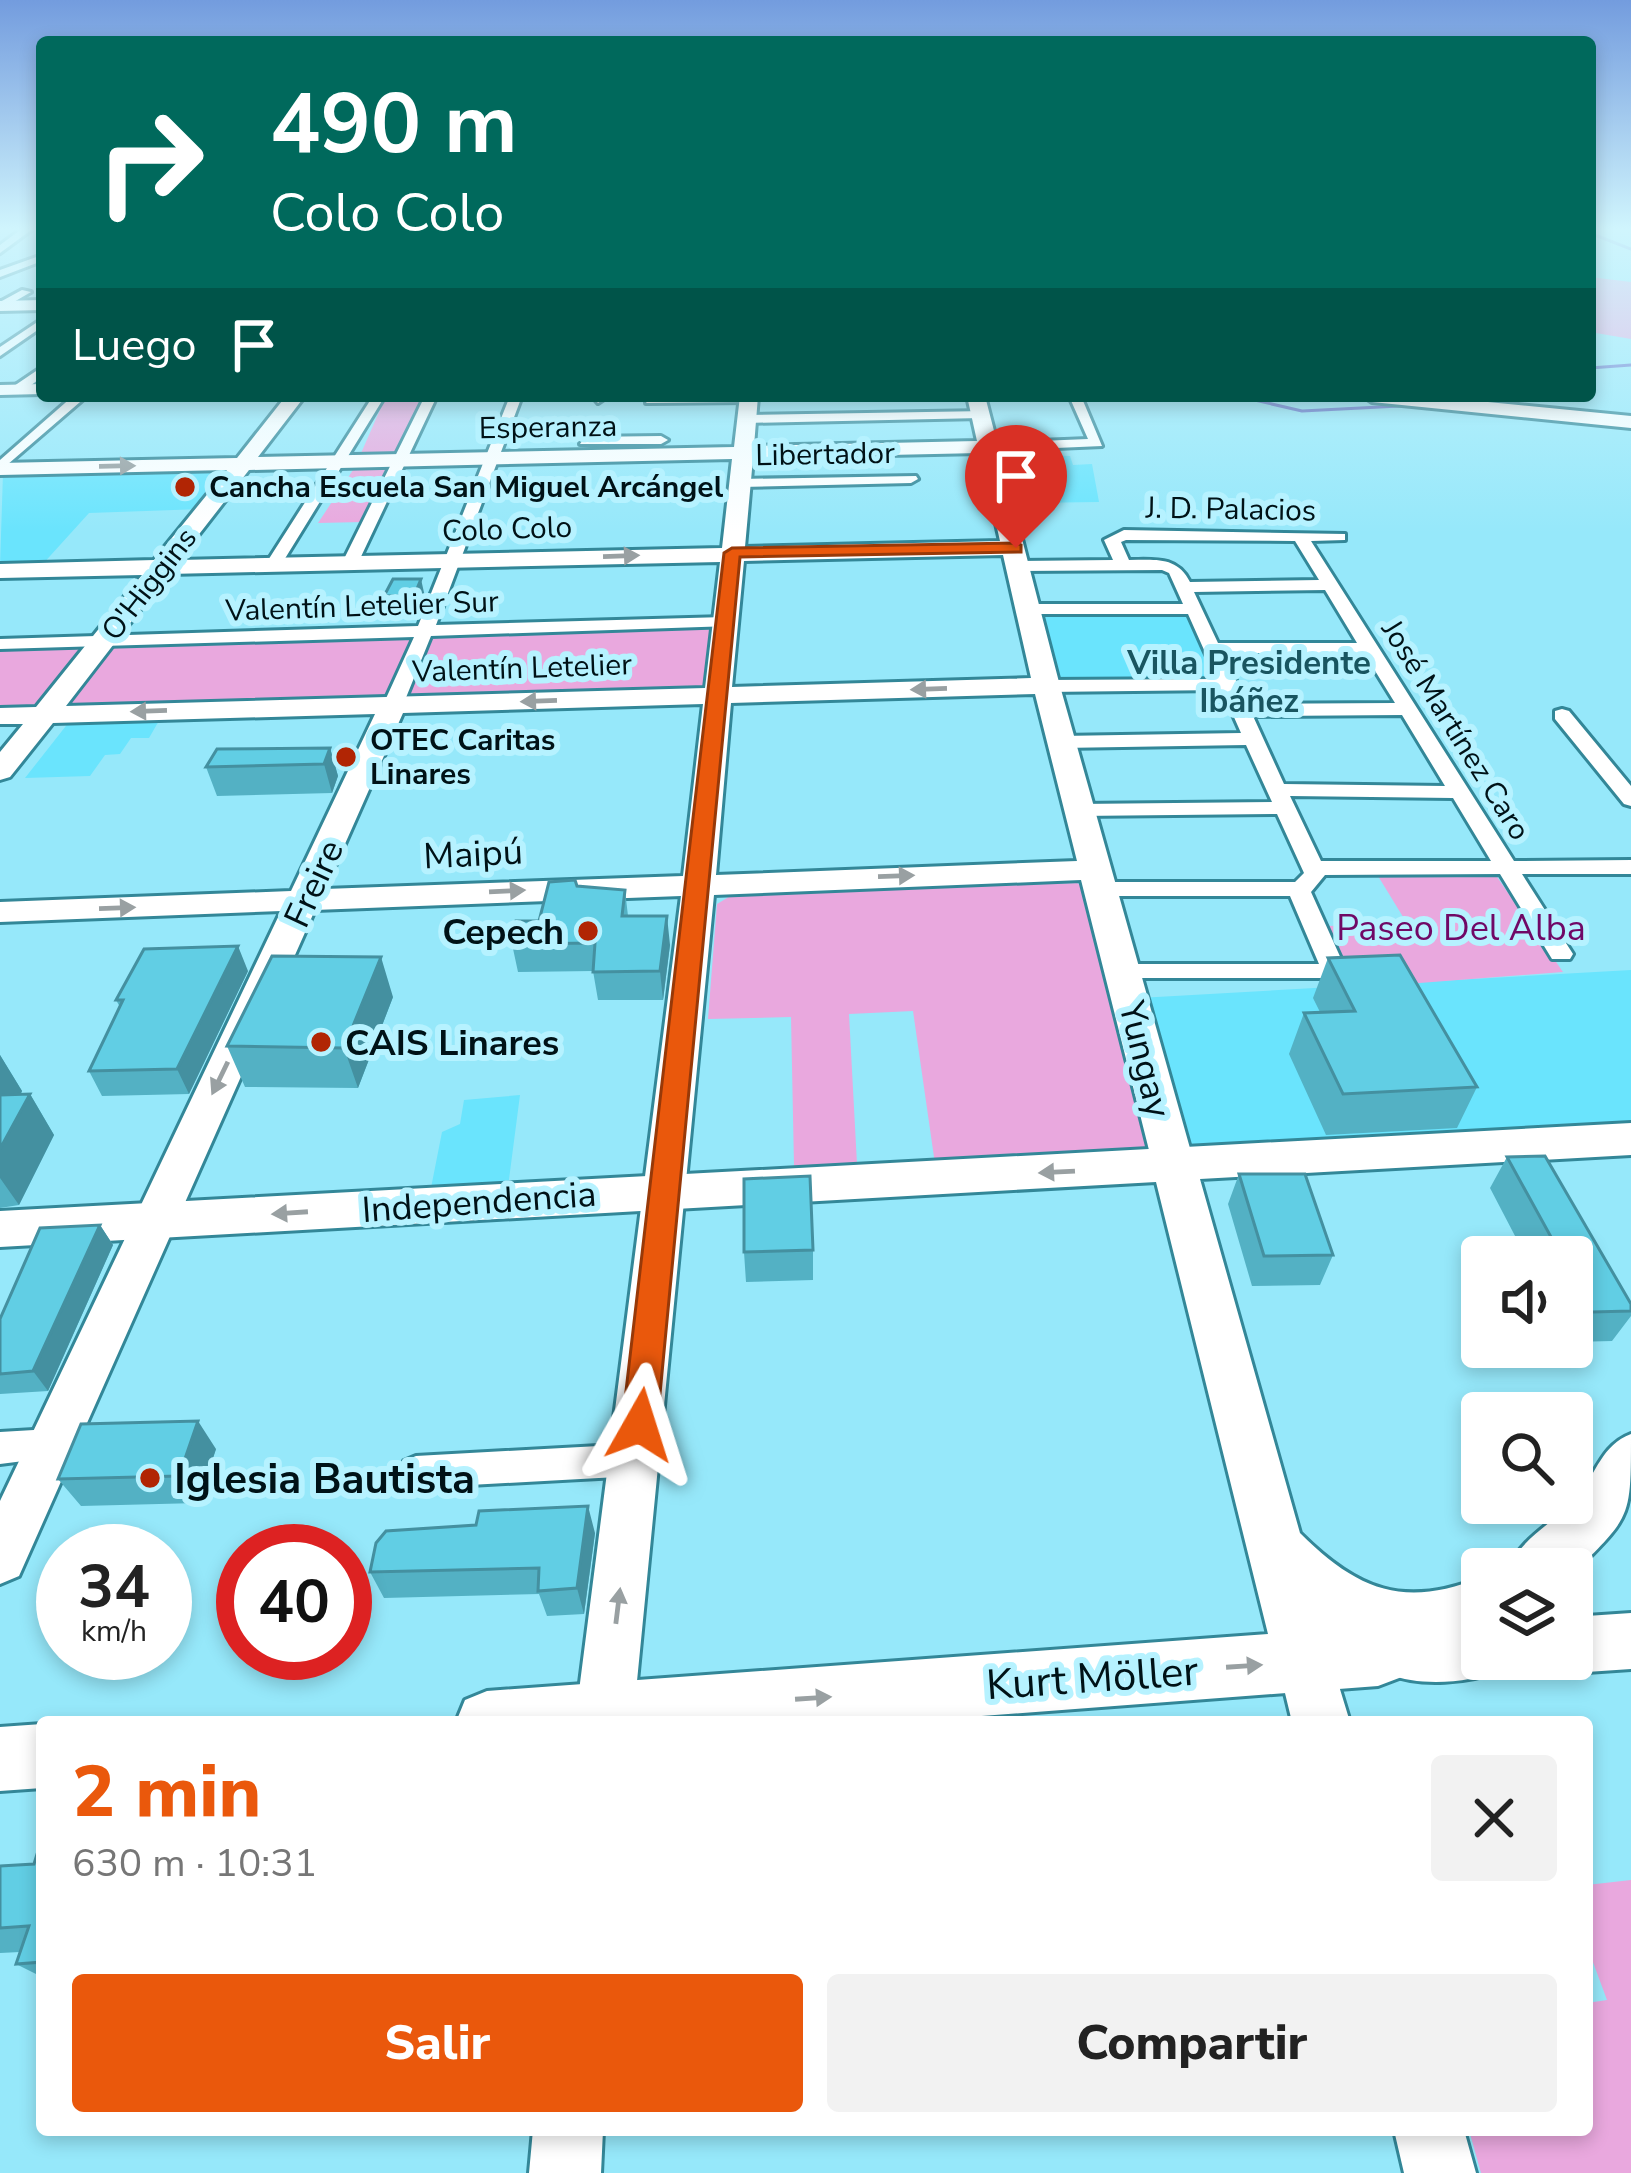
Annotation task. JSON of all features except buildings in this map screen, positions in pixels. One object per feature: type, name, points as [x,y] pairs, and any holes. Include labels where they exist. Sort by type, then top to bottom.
[{"type":"main road","name":"Independencia","points":[[0,1229],[1631,1138]]},
{"type":"main road","points":[[1188,1220],[1208,1187],[1254,1162]]},
{"type":"main road","name":"Yungay","points":[[1174,1166],[1305,1660]]},
{"type":"main road","points":[[1560,1548],[1600,1512],[1631,1458]]},
{"type":"main road","points":[[1272,1536],[1300,1578],[1338,1607],[1403,1621],[1461,1621]]},
{"type":"main road","name":"Kurt Möller","points":[[628,1716],[1378,1656],[1461,1627]]},
{"type":"main road","points":[[0,1759],[36,1756]]},
{"type":"street","points":[[0,352],[7,341]]},
{"type":"street","points":[[9,390],[36,374]]},
{"type":"street","points":[[0,468],[74,402]]},
{"type":"street","name":"O'Higgins","points":[[0,771],[292,402]]},
{"type":"street","points":[[273,565],[375,402]]},
{"type":"street","points":[[350,563],[428,402]]},
{"type":"street","name":"Freire","points":[[0,1558],[393,705],[455,560],[514,402]]},
{"type":"street","points":[[700,402],[846,417],[978,405]]},
{"type":"street","points":[[843,402],[846,417]]},
{"type":"street","points":[[883,402],[887,416]]},
{"type":"street","name":"Esperanza","points":[[0,468],[494,458],[585,441],[661,440],[741,468],[904,449],[1097,443],[1078,402]]},
{"type":"street","points":[[1435,402],[1631,422]]},
{"type":"street","points":[[604,1716],[667,1190],[748,404]]},
{"type":"street","name":"Yungay","points":[[978,405],[1046,686],[1174,1166]]},
{"type":"street","name":"Libertador","points":[[741,468],[913,483],[904,449]]},
{"type":"street","name":"J. D. Palacios","points":[[1123,565],[1112,541],[1124,535],[1339,537]]},
{"type":"street","name":"José Martínez Caro","points":[[1300,537],[1562,954]]},
{"type":"street","name":"Colo Colo","points":[[0,571],[732,553],[1017,557]]},
{"type":"street","points":[[1017,557],[1176,570],[1282,799],[1335,972],[1124,972]]},
{"type":"street","points":[[1186,586],[1329,585]]},
{"type":"street","points":[[1029,609],[1196,609]]},
{"type":"street","name":"Valentín Letelier Sur","points":[[0,644],[725,622]]},
{"type":"street","points":[[1214,648],[1368,648]]},
{"type":"street","points":[[1046,686],[1230,684]]},
{"type":"street","name":"Valentín Letelier","points":[[0,716],[1046,686]]},
{"type":"street","points":[[1242,710],[1408,710]]},
{"type":"street","points":[[1562,715],[1621,776],[1631,800]]},
{"type":"street","points":[[1061,742],[1255,739]]},
{"type":"street","points":[[1078,810],[1460,793]]},
{"type":"street","points":[[1097,880],[1306,879],[1631,867]]},
{"type":"street","name":"Maipú","points":[[0,912],[699,882],[1097,880]]},
{"type":"street","points":[[0,1448],[51,1444]]},
{"type":"street","points":[[416,1472],[635,1460]]},
{"type":"street","points":[[1593,1644],[1631,1641]]},
{"type":"street","name":"Yungay","points":[[1305,1660],[1320,1716]]},
{"type":"street","points":[[565,2173],[568,2136]]},
{"type":"street","points":[[1431,2136],[1440,2173]]},
{"type":"shaded area","points":[[1010,455],[1070,456],[1073,465],[1092,464],[1099,502],[1023,503]]},
{"type":"shaded area","points":[[233,469],[202,509],[89,513],[41,566],[0,567],[3,473]]},
{"type":"shaded area","points":[[1193,610],[1226,678],[1056,681],[1040,613]]},
{"type":"shaded area","points":[[160,719],[149,738],[131,738],[120,754],[105,755],[90,776],[25,778],[69,722]]},
{"type":"shaded area","points":[[1631,970],[1631,1124],[1181,1151],[1139,998]]},
{"type":"shaded area","points":[[520,1095],[508,1187],[430,1193],[442,1132],[460,1124],[464,1100]]},
{"type":"green space","points":[[1596,329],[1631,329],[1631,339],[1596,333]]},
{"type":"green space","points":[[383,402],[422,402],[396,465],[363,522],[318,523],[355,467]]},
{"type":"green space","points":[[714,629],[707,689],[0,710],[0,647]]},
{"type":"green space","name":"Paseo Del Alba","points":[[1495,874],[1563,972],[1355,988],[1322,926],[1408,925],[1378,876]]},
{"type":"green space","points":[[1077,883],[1087,889],[1148,1151],[935,1164],[913,1011],[849,1014],[857,1164],[794,1166],[791,1017],[708,1019],[717,904],[732,895]]},
{"type":"green space","points":[[1631,1880],[1631,2173],[1481,2173],[1471,2136],[1593,2136],[1593,2002],[1607,2000],[1593,1962],[1593,1884]]},
{"type":"waterway","points":[[1596,368],[1631,365]]},
{"type":"waterway","points":[[1263,402],[1302,411],[1419,405]]},
{"type":"place","name":"Cancha Escuela San Miguel Arcángel","points":[[185,487]]},
{"type":"place","name":"OTEC Caritas Linares","points":[[346,757]]},
{"type":"place","name":"Cepech","points":[[588,931]]},
{"type":"place","name":"CAIS Linares","points":[[321,1042]]},
{"type":"place","name":"Iglesia Bautista","points":[[150,1478]]},
{"type":"district","name":"Villa Presidente Ibáñez","points":[[1249,681]]},
{"type":"route","points":[[640,1425],[732,553],[1016,548]]}]
